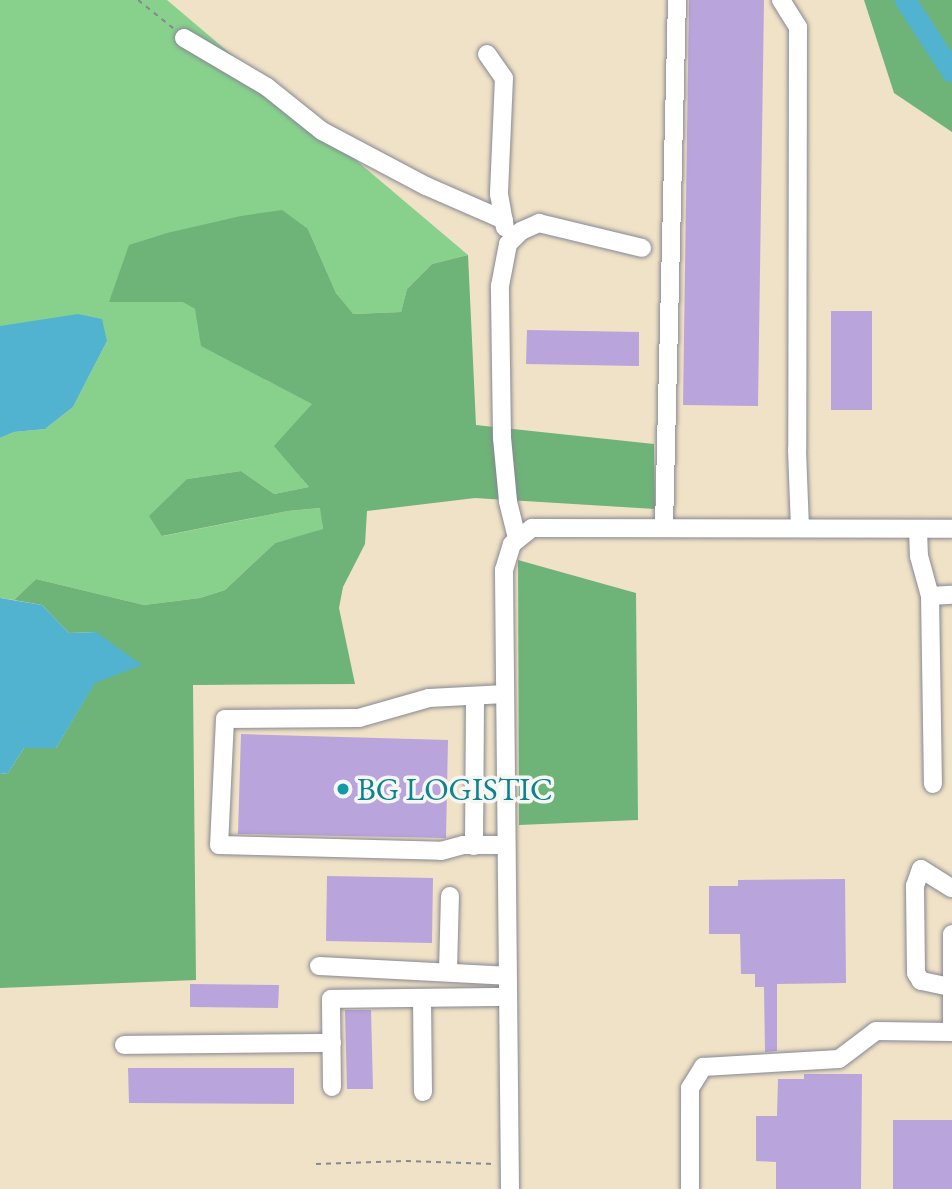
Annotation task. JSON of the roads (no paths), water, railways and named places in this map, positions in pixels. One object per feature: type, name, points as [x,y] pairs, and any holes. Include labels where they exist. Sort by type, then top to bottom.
[{"type":"street","points":[[664,527],[677,0]]},
{"type":"street","points":[[781,0],[798,27],[797,450],[800,528]]},
{"type":"street","points":[[184,38],[267,87],[322,131],[426,186],[504,220]]},
{"type":"street","points":[[487,54],[504,78],[499,194],[509,244],[500,286],[502,438],[508,501],[517,538]]},
{"type":"street","points":[[509,244],[521,231],[539,223],[642,248]]},
{"type":"street","points":[[510,1189],[504,570],[507,554],[517,538],[532,528],[952,529]]},
{"type":"street","points":[[918,529],[919,556],[930,596],[933,784]]},
{"type":"street","points":[[930,596],[952,595]]},
{"type":"street","points":[[505,694],[429,698],[359,718],[225,719],[219,845],[441,851],[506,845]]},
{"type":"street","points":[[474,846],[475,696]]},
{"type":"street","points":[[950,987],[921,981],[916,973],[915,886],[921,869],[952,888]]},
{"type":"street","points":[[448,971],[450,896]]},
{"type":"street","points":[[690,1189],[690,1088],[703,1067],[839,1059],[876,1031],[952,1031],[952,934]]},
{"type":"street","points":[[319,966],[507,976]]},
{"type":"street","points":[[332,1087],[331,999],[507,997]]},
{"type":"street","points":[[422,998],[424,1092]]},
{"type":"street","points":[[124,1045],[332,1043]]},
{"type":"water","points":[[78,314],[102,319],[107,341],[73,407],[45,429],[14,432],[0,438],[0,326]]},
{"type":"water","points":[[0,598],[42,605],[69,633],[96,632],[142,665],[95,683],[56,748],[24,748],[8,773],[0,774]]},
{"type":"waterway","points":[[905,0],[952,72]]},
{"type":"place","name":"BG LOGISTIC","points":[[343,789]]}]
